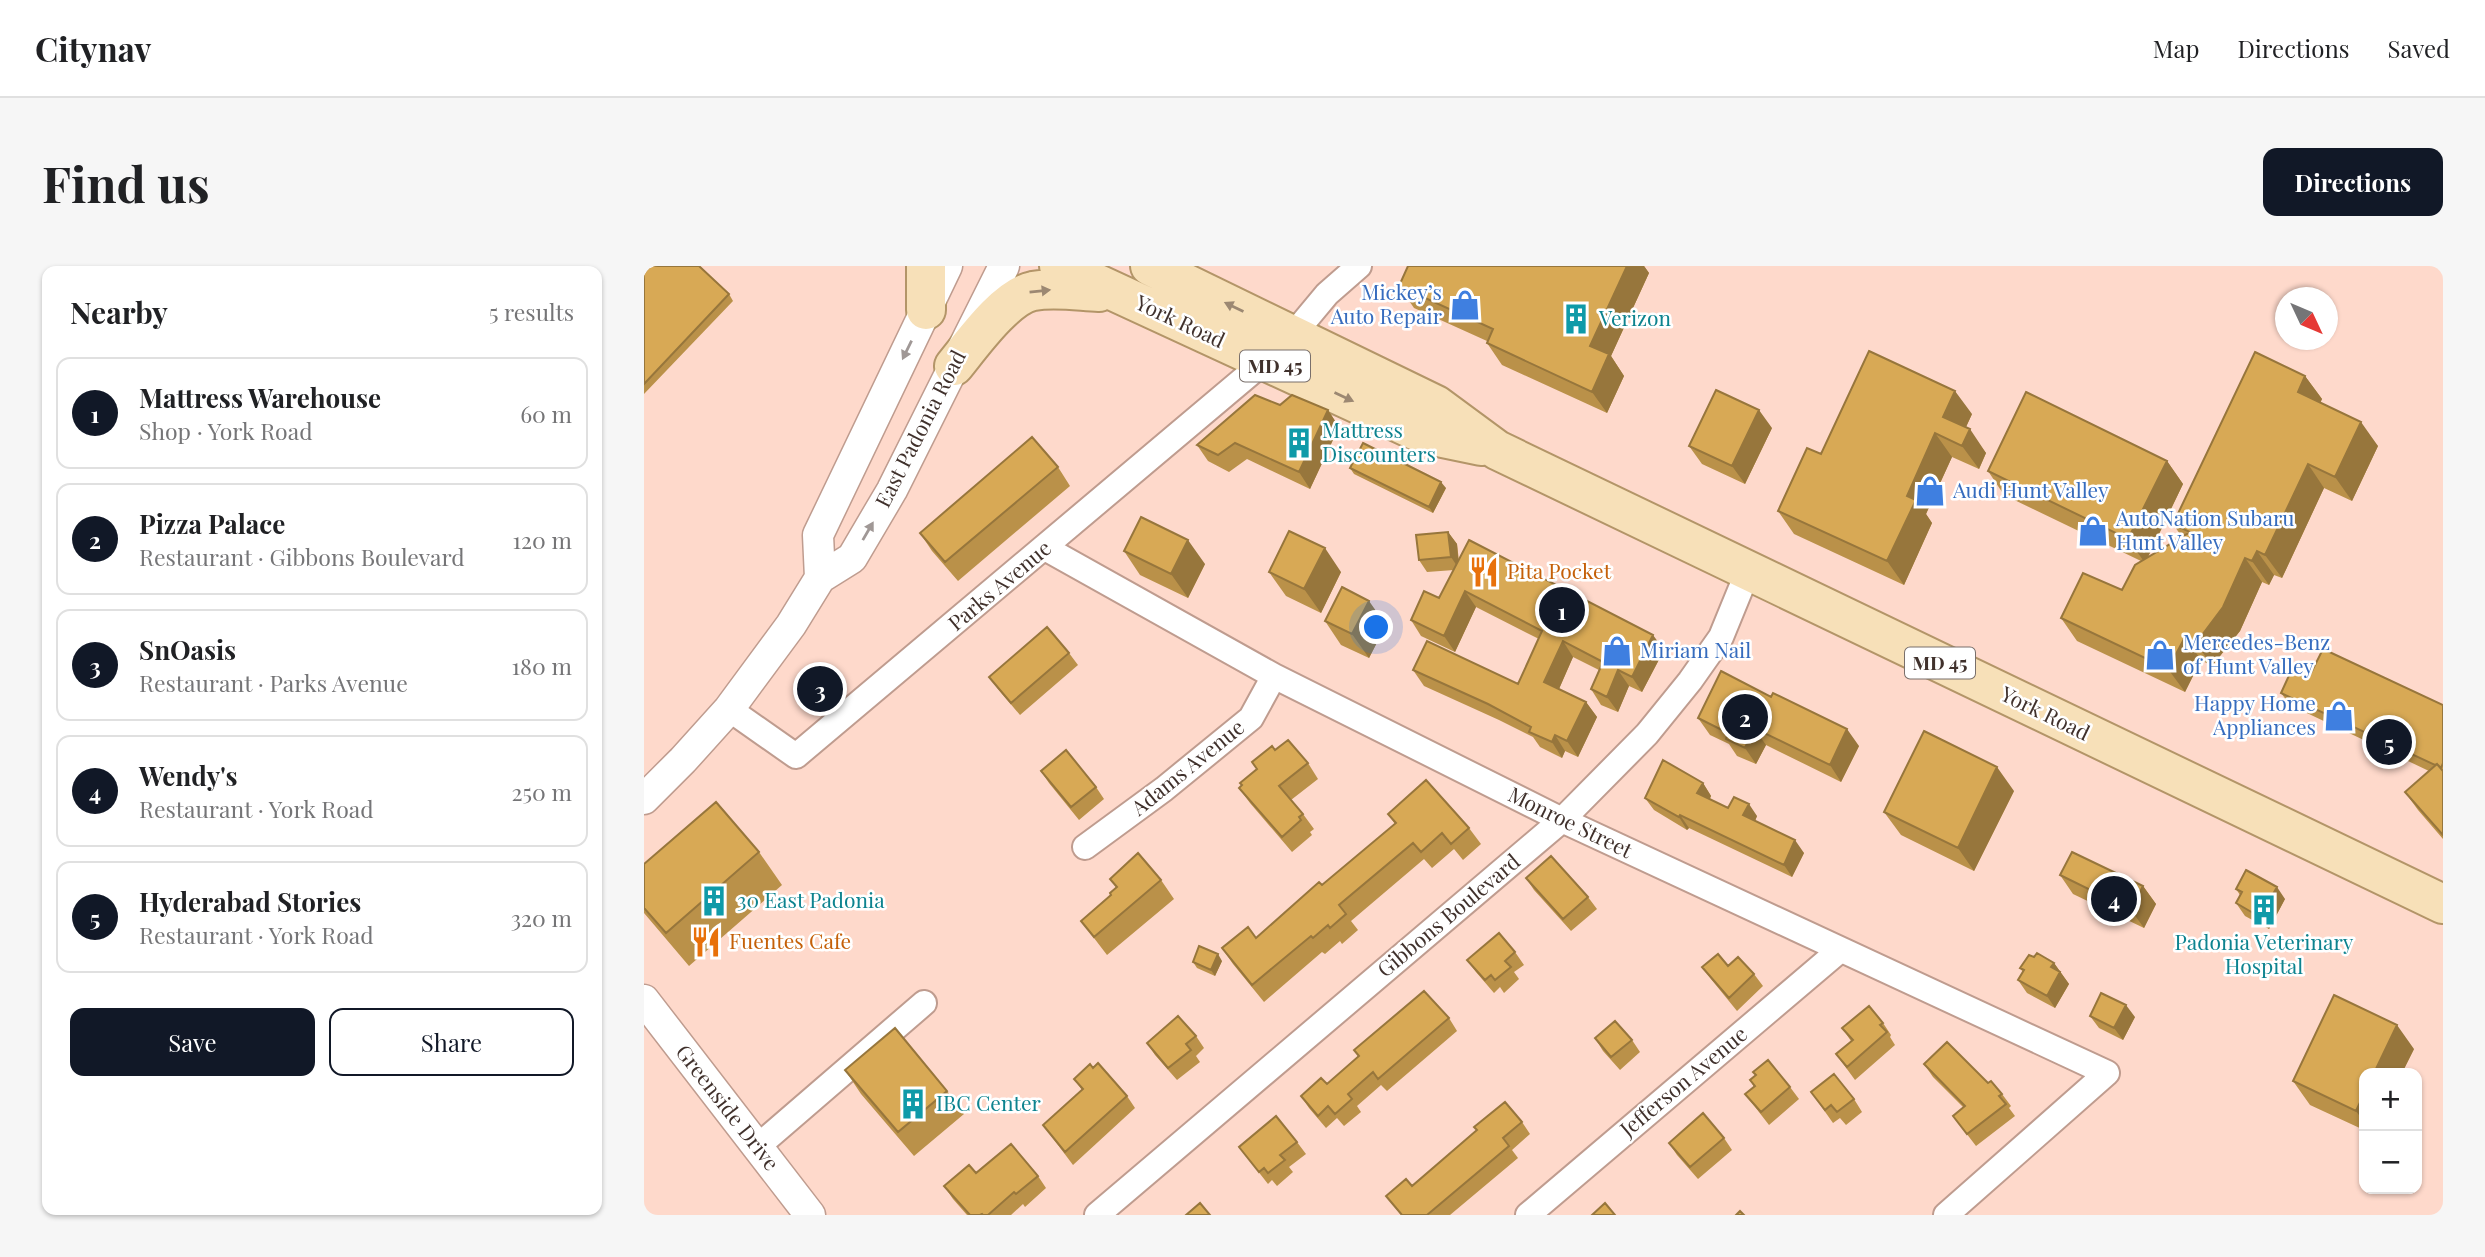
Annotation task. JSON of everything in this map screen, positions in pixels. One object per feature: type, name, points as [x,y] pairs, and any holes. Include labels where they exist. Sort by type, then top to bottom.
[{"type":"main road","points":[[926,266],[926,310]]},
{"type":"main road","name":"York Road","points":[[1059,266],[1119,293],[1436,405],[1497,450],[2443,904]]},
{"type":"main road","name":"York Road","points":[[1165,270],[1279,348]]},
{"type":"main road","points":[[954,366],[997,316],[1029,292],[1051,290],[1119,293]]},
{"type":"street","points":[[820,578],[818,535],[947,266]]},
{"type":"street","name":"East Padonia Road","points":[[644,799],[729,709],[791,625],[820,578],[852,558],[892,490],[1004,266]]},
{"type":"street","name":"Parks Avenue","points":[[729,709],[796,756],[1279,348],[1327,294],[1359,266]]},
{"type":"street","name":"Monroe Street","points":[[1045,548],[1274,676],[1562,820],[2107,1073],[1946,1215]]},
{"type":"street","name":"Gibbons Boulevard","points":[[1097,1215],[1562,820],[1647,734],[1690,681],[1721,637],[1748,571]]},
{"type":"street","name":"Adams Avenue","points":[[1085,847],[1164,789],[1251,718],[1274,676]]},
{"type":"street","name":"Jefferson Avenue","points":[[1528,1215],[1840,950]]},
{"type":"street","name":"Greenside Drive","points":[[644,1000],[810,1215]]},
{"type":"street","points":[[756,1148],[924,1003]]},
{"type":"building","points":[[644,266],[699,266],[729,294],[644,384]]},
{"type":"building","points":[[1408,266],[1627,266],[1590,346],[1609,354],[1592,392],[1487,343],[1493,329],[1399,286]]},
{"type":"building","points":[[1869,351],[1955,391],[1943,417],[1970,429],[1962,446],[1935,433],[1907,496],[1916,500],[1887,561],[1778,511],[1807,448],[1821,454]]},
{"type":"building","points":[[2255,352],[2305,376],[2298,392],[2361,422],[2335,477],[2308,464],[2265,555],[2257,551],[2252,561],[2245,558],[2223,607],[2196,643],[2185,637],[2168,669],[2061,618],[2083,573],[2122,590],[2135,565],[2190,532],[2173,524]]},
{"type":"building","points":[[1716,390],[1759,410],[1732,466],[1689,446]]},
{"type":"building","points":[[2026,392],[2167,461],[2128,539],[1988,471]]},
{"type":"building","points":[[1255,395],[1280,405],[1292,395],[1328,410],[1299,472],[1235,443],[1218,455],[1197,445]]},
{"type":"building","points":[[1032,437],[1058,467],[945,562],[920,533]]},
{"type":"building","points":[[1363,443],[1441,482],[1429,507],[1350,468]]},
{"type":"building","points":[[1141,517],[1188,540],[1171,574],[1124,551]]},
{"type":"building","points":[[1289,531],[1325,548],[1304,589],[1269,572]]},
{"type":"building","points":[[1448,532],[1451,557],[1419,560],[1416,535]]},
{"type":"building","points":[[1469,540],[1653,635],[1632,677],[1618,670],[1607,697],[1591,689],[1603,662],[1563,641],[1544,682],[1586,702],[1567,741],[1555,735],[1552,742],[1529,732],[1531,727],[1488,704],[1413,670],[1427,641],[1518,684],[1542,631],[1465,591],[1444,636],[1411,620],[1424,591],[1439,598]]},
{"type":"building","points":[[1342,587],[1369,601],[1352,634],[1325,621]]},
{"type":"building","points":[[1047,627],[1069,653],[1011,703],[989,677]]},
{"type":"building","points":[[2323,649],[2443,705],[2441,768],[2281,693],[2292,669],[2309,677]]},
{"type":"building","points":[[1721,671],[1771,697],[1773,693],[1847,729],[1830,765],[1754,728],[1745,748],[1726,739],[1728,733],[1698,718]]},
{"type":"building","points":[[1924,731],[1997,767],[1958,848],[1884,812]]},
{"type":"building","points":[[1288,740],[1308,763],[1279,786],[1303,814],[1299,817],[1301,820],[1282,837],[1239,788],[1242,785],[1240,783],[1257,769],[1252,762],[1272,746],[1275,750]]},
{"type":"building","points":[[1066,750],[1096,787],[1071,807],[1041,771]]},
{"type":"building","points":[[1663,760],[1703,783],[1697,793],[1728,808],[1734,797],[1749,804],[1743,815],[1795,840],[1784,865],[1680,815],[1679,817],[1645,798]]},
{"type":"building","points":[[2437,764],[2443,771],[2443,835],[2405,792]]},
{"type":"building","points":[[1426,780],[1469,828],[1451,844],[1442,833],[1421,852],[1413,843],[1339,905],[1346,914],[1330,928],[1328,925],[1313,938],[1311,936],[1252,985],[1222,948],[1248,927],[1256,938],[1319,882],[1322,885],[1396,823],[1388,814]]},
{"type":"building","points":[[716,802],[759,852],[666,933],[644,908],[644,864]]},
{"type":"building","points":[[2072,852],[2143,886],[2131,910],[2060,875]]},
{"type":"building","points":[[1138,853],[1161,880],[1094,937],[1081,921],[1111,895],[1117,887],[1110,879]]},
{"type":"building","points":[[1551,856],[1588,897],[1563,919],[1526,878]]},
{"type":"building","points":[[2246,870],[2277,887],[2260,917],[2236,903],[2242,892],[2236,889]]},
{"type":"building","points":[[1499,933],[1515,952],[1505,961],[1511,967],[1495,980],[1491,975],[1485,980],[1467,960]]},
{"type":"building","points":[[1199,946],[1218,954],[1211,970],[1193,962]]},
{"type":"building","points":[[2037,953],[2054,963],[2051,967],[2060,972],[2047,996],[2018,980],[2024,970],[2020,968],[2029,955],[2034,957]]},
{"type":"building","points":[[1718,954],[1728,966],[1738,957],[1754,974],[1729,998],[1702,967]]},
{"type":"building","points":[[1424,991],[1449,1018],[1378,1079],[1373,1072],[1348,1094],[1352,1099],[1335,1114],[1328,1106],[1318,1116],[1301,1096],[1321,1078],[1327,1084],[1359,1056],[1354,1050]]},
{"type":"building","points":[[2101,993],[2126,1005],[2114,1028],[2090,1016]]},
{"type":"building","points":[[2334,995],[2397,1025],[2376,1068],[2359,1068],[2359,1105],[2356,1111],[2293,1081]]},
{"type":"building","points":[[1869,1006],[1887,1032],[1847,1067],[1836,1054],[1853,1040],[1842,1028]]},
{"type":"building","points":[[1178,1016],[1196,1036],[1186,1044],[1191,1050],[1168,1068],[1147,1043]]},
{"type":"building","points":[[1615,1021],[1632,1040],[1611,1057],[1595,1038]]},
{"type":"building","name":"IBC Center","points":[[895,1028],[947,1091],[898,1132],[845,1070]]},
{"type":"building","points":[[1947,1042],[1988,1083],[1991,1081],[2002,1094],[1999,1096],[2006,1104],[1967,1134],[1953,1116],[1965,1106],[1924,1064]]},
{"type":"building","points":[[1768,1060],[1790,1087],[1761,1112],[1745,1094],[1755,1086],[1750,1080],[1756,1075],[1753,1072]]},
{"type":"building","points":[[1098,1063],[1127,1096],[1065,1152],[1043,1125],[1083,1089],[1074,1079],[1090,1064],[1093,1068]]},
{"type":"building","points":[[1834,1074],[1854,1099],[1837,1112],[1831,1105],[1825,1110],[1811,1092]]},
{"type":"building","points":[[1505,1102],[1522,1122],[1503,1138],[1509,1146],[1427,1215],[1402,1215],[1386,1196],[1406,1179],[1412,1186],[1477,1130],[1474,1127]]},
{"type":"building","points":[[1703,1113],[1724,1138],[1690,1167],[1669,1143]]},
{"type":"building","points":[[1276,1116],[1297,1142],[1280,1155],[1285,1160],[1268,1173],[1264,1168],[1259,1172],[1239,1147]]},
{"type":"building","points":[[1011,1144],[1038,1176],[1016,1194],[1014,1192],[988,1215],[970,1215],[944,1186],[969,1165],[976,1173]]},
{"type":"building","points":[[1200,1203],[1210,1215],[1186,1215]]},
{"type":"building","points":[[1605,1203],[1615,1215],[1592,1215]]},
{"type":"place","name":"Mickey’s Auto Repair","points":[[1465,305]]},
{"type":"place","name":"Verizon","points":[[1576,319]]},
{"type":"place","name":"Mattress Discounters","points":[[1299,443]]},
{"type":"place","name":"Audi Hunt Valley","points":[[1930,491]]},
{"type":"place","name":"AutoNation Subaru Hunt Valley","points":[[2093,531]]},
{"type":"place","name":"Pita Pocket","points":[[1484,572]]},
{"type":"place","name":"Mattress Warehouse","points":[[1562,610]]},
{"type":"place","name":"Miriam Nail","points":[[1617,651]]},
{"type":"place","name":"Mercedes-Benz of Hunt Valley","points":[[2160,655]]},
{"type":"place","name":"SnOasis","points":[[820,689]]},
{"type":"place","name":"Happy Home Appliances","points":[[2339,716]]},
{"type":"place","name":"Pizza Palace","points":[[1745,717]]},
{"type":"place","name":"Hyderabad Stories","points":[[2389,742]]},
{"type":"place","name":"Wendy's","points":[[2114,899]]},
{"type":"place","name":"30 East Padonia","points":[[714,901]]},
{"type":"place","name":"Padonia Veterinary Hospital","points":[[2264,910]]},
{"type":"place","name":"Fuentes Cafe","points":[[706,942]]},
{"type":"place","name":"IBC Center","points":[[913,1104]]}]
